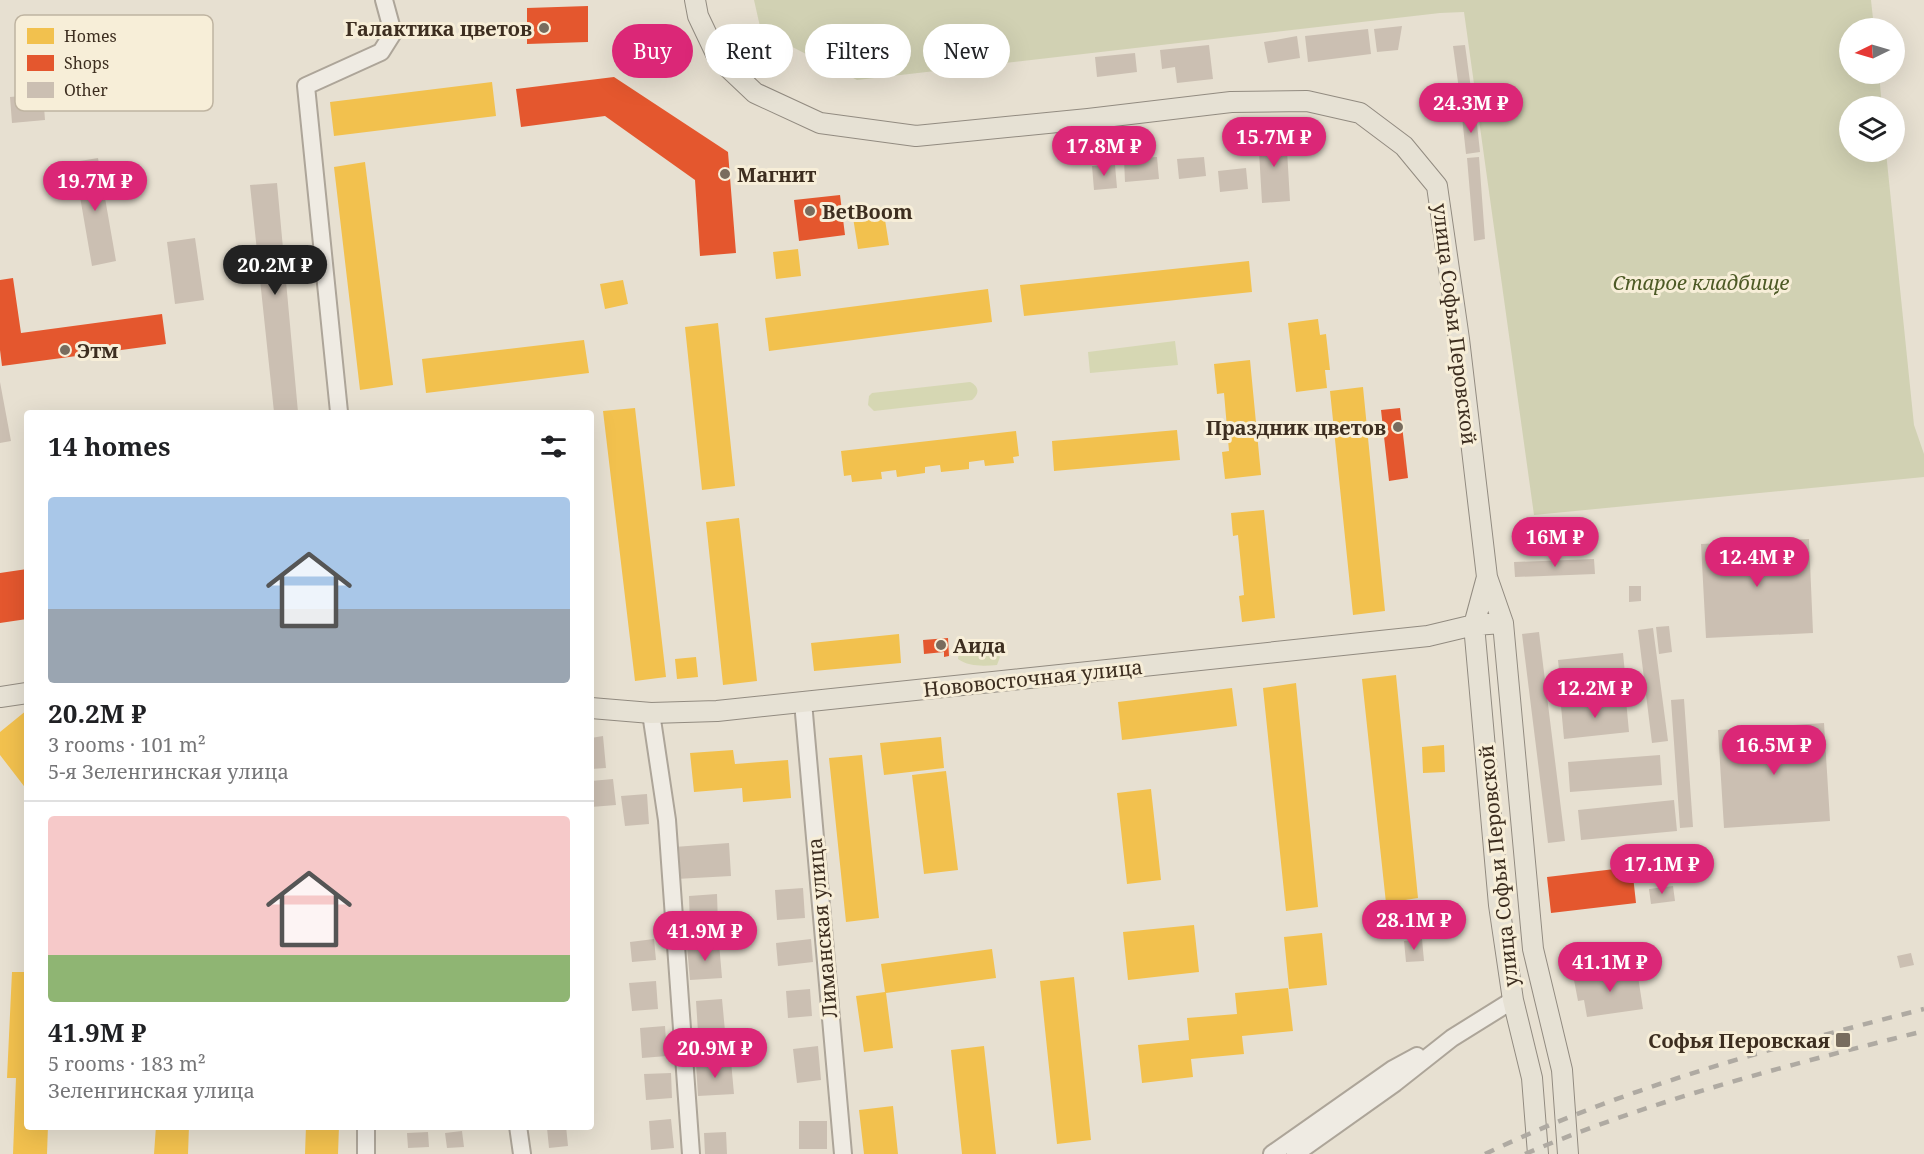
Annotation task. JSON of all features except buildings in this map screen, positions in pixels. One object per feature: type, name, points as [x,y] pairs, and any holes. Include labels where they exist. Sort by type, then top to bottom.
[{"type":"main road","name":"улица Софьи Перовской","points":[[695,0],[698,16],[718,58],[755,93],[820,123],[916,136],[1248,101],[1307,101],[1360,113],[1404,146],[1437,186],[1459,339],[1487,577],[1503,623],[1533,949],[1562,1070],[1568,1154]]},
{"type":"main road","name":"улица Софьи Перовской","points":[[1487,577],[1474,625],[1499,905],[1513,1000],[1532,1078],[1538,1154]]},
{"type":"main road","name":"Нововосточная улица","points":[[594,708],[651,712],[717,711],[1428,636],[1474,625],[1503,623]]},
{"type":"main road","points":[[0,697],[24,693]]},
{"type":"main road","points":[[1513,1000],[1533,949]]},
{"type":"street","points":[[339,410],[306,86],[381,52],[393,33],[384,0]]},
{"type":"street","name":"Лиманская улица","points":[[803,702],[843,1154]]},
{"type":"street","points":[[651,712],[667,820],[691,1154]]},
{"type":"street","points":[[1272,1154],[1393,1069],[1452,1038],[1513,1000]]},
{"type":"street","points":[[1295,1154],[1395,1083],[1452,1038]]},
{"type":"street","points":[[366,1130],[366,1154]]},
{"type":"street","points":[[519,1130],[522,1154]]},
{"type":"green space","name":"Старое кладбище","points":[[754,0],[1871,0],[1873,18],[1839,18],[1839,84],[1880,84],[1881,96],[1839,96],[1839,162],[1887,162],[1914,425],[1924,454],[1924,477],[1534,515],[1464,12],[1010,62],[1010,24],[923,24],[923,72],[911,74],[911,24],[805,24],[805,53],[793,47],[793,24],[759,24]]},
{"type":"green space","points":[[1175,341],[1178,365],[1090,373],[1088,352]]},
{"type":"green space","points":[[970,382],[977,390],[972,400],[874,411],[868,405],[869,396],[872,393]]},
{"type":"green space","points":[[979,649],[996,652],[1000,657],[997,665],[972,665],[958,659],[959,652]]},
{"type":"railway","points":[[1485,1154],[1592,1108],[1646,1089],[1756,1054],[1924,1009]]},
{"type":"railway","points":[[1525,1154],[1574,1134],[1672,1100],[1772,1070],[1924,1031]]},
{"type":"place","name":"Галактика цветов","points":[[544,28]]},
{"type":"place","name":"Магнит","points":[[725,174]]},
{"type":"place","name":"BetBoom","points":[[810,211]]},
{"type":"place","name":"Этм","points":[[65,350]]},
{"type":"place","name":"Праздник цветов","points":[[1398,427]]},
{"type":"place","name":"Аида","points":[[941,645]]},
{"type":"place","name":"Софья Перовская","points":[[1843,1040]]}]
